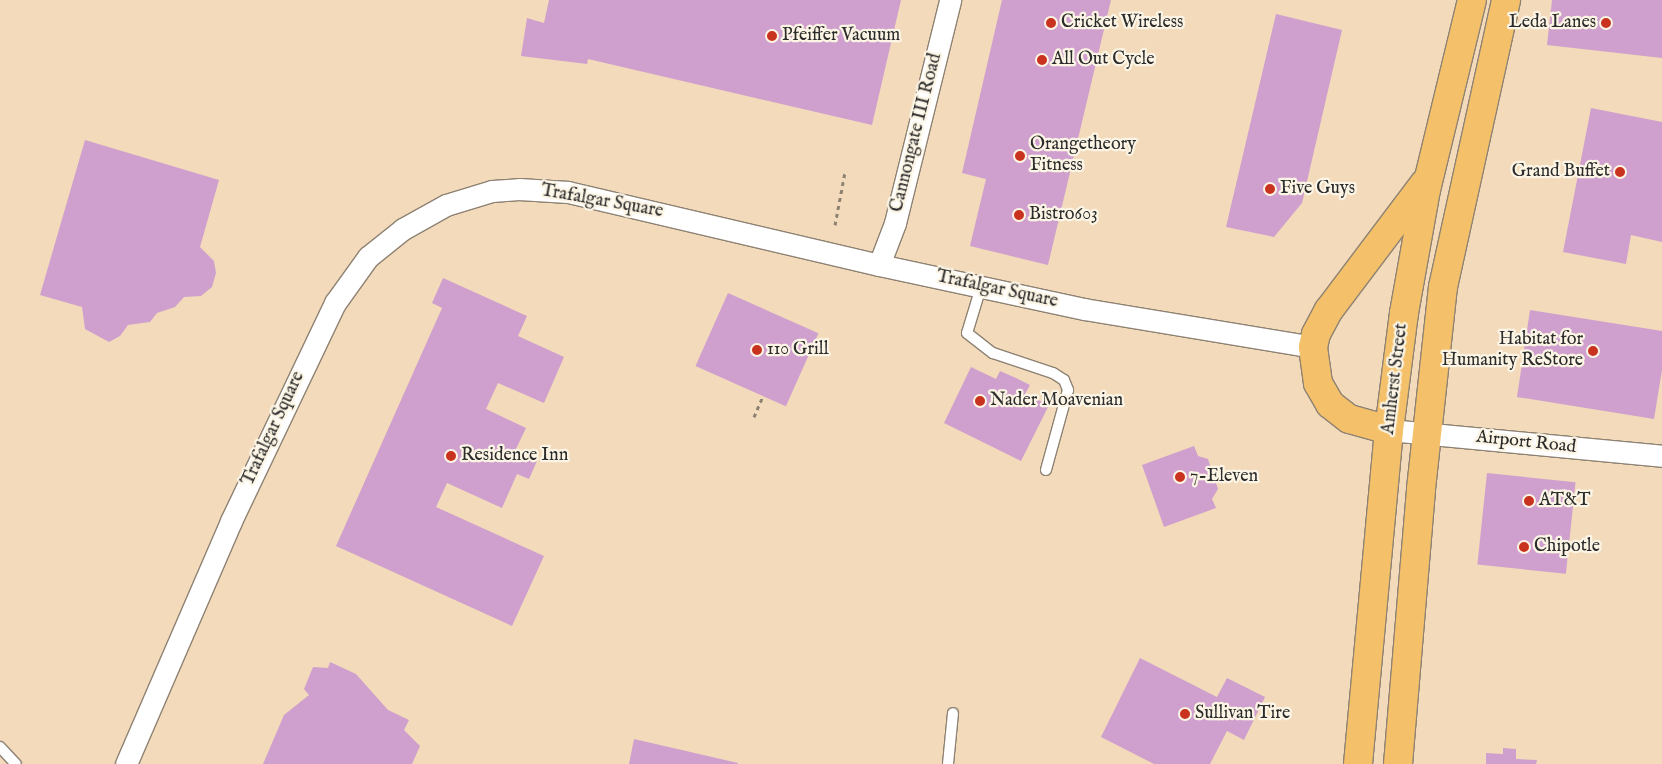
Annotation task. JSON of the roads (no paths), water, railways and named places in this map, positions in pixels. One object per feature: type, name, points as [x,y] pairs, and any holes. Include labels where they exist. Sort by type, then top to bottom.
[{"type":"highway","name":"Amherst Street","points":[[1358,764],[1389,430],[1404,313],[1429,178],[1472,0]]},
{"type":"highway","name":"Amherst Street","points":[[1398,764],[1426,434],[1445,278],[1506,0]]},
{"type":"highway","points":[[1389,430],[1349,419],[1330,404],[1318,383],[1313,347],[1316,334],[1328,310],[1429,178]]},
{"type":"street","name":"Cannongate III Road","points":[[879,265],[895,223],[950,0]]},
{"type":"street","name":"Trafalgar Square","points":[[126,764],[231,522],[335,304],[368,257],[403,229],[446,205],[492,191],[544,190],[599,198],[879,265],[1084,309],[1313,347]]},
{"type":"street","name":"Airport Road","points":[[1389,430],[1662,456]]},
{"type":"lane","points":[[981,287],[967,333],[993,352],[1054,373],[1064,380],[1068,390],[1046,470]]},
{"type":"lane","points":[[948,764],[954,713]]},
{"type":"lane","points":[[0,747],[16,764]]},
{"type":"place","name":"Cricket Wireless","points":[[1051,23]]},
{"type":"place","name":"Leda Lanes","points":[[1606,23]]},
{"type":"place","name":"Pfeiffer Vacuum","points":[[772,36]]},
{"type":"place","name":"All Out Cycle","points":[[1042,60]]},
{"type":"place","name":"Orangetheory Fitness","points":[[1020,156]]},
{"type":"place","name":"Grand Buffet","points":[[1620,172]]},
{"type":"place","name":"Five Guys","points":[[1270,189]]},
{"type":"place","name":"Bistro603","points":[[1019,215]]},
{"type":"place","name":"110 Grill","points":[[757,350]]},
{"type":"place","name":"Habitat for Humanity ReStore","points":[[1593,351]]},
{"type":"place","name":"Nader Moavenian","points":[[980,401]]},
{"type":"place","name":"Residence Inn","points":[[451,456]]},
{"type":"place","name":"7-Eleven","points":[[1180,477]]},
{"type":"place","name":"AT&T","points":[[1529,501]]},
{"type":"place","name":"Chipotle","points":[[1524,547]]},
{"type":"place","name":"Sullivan Tire","points":[[1185,714]]}]
